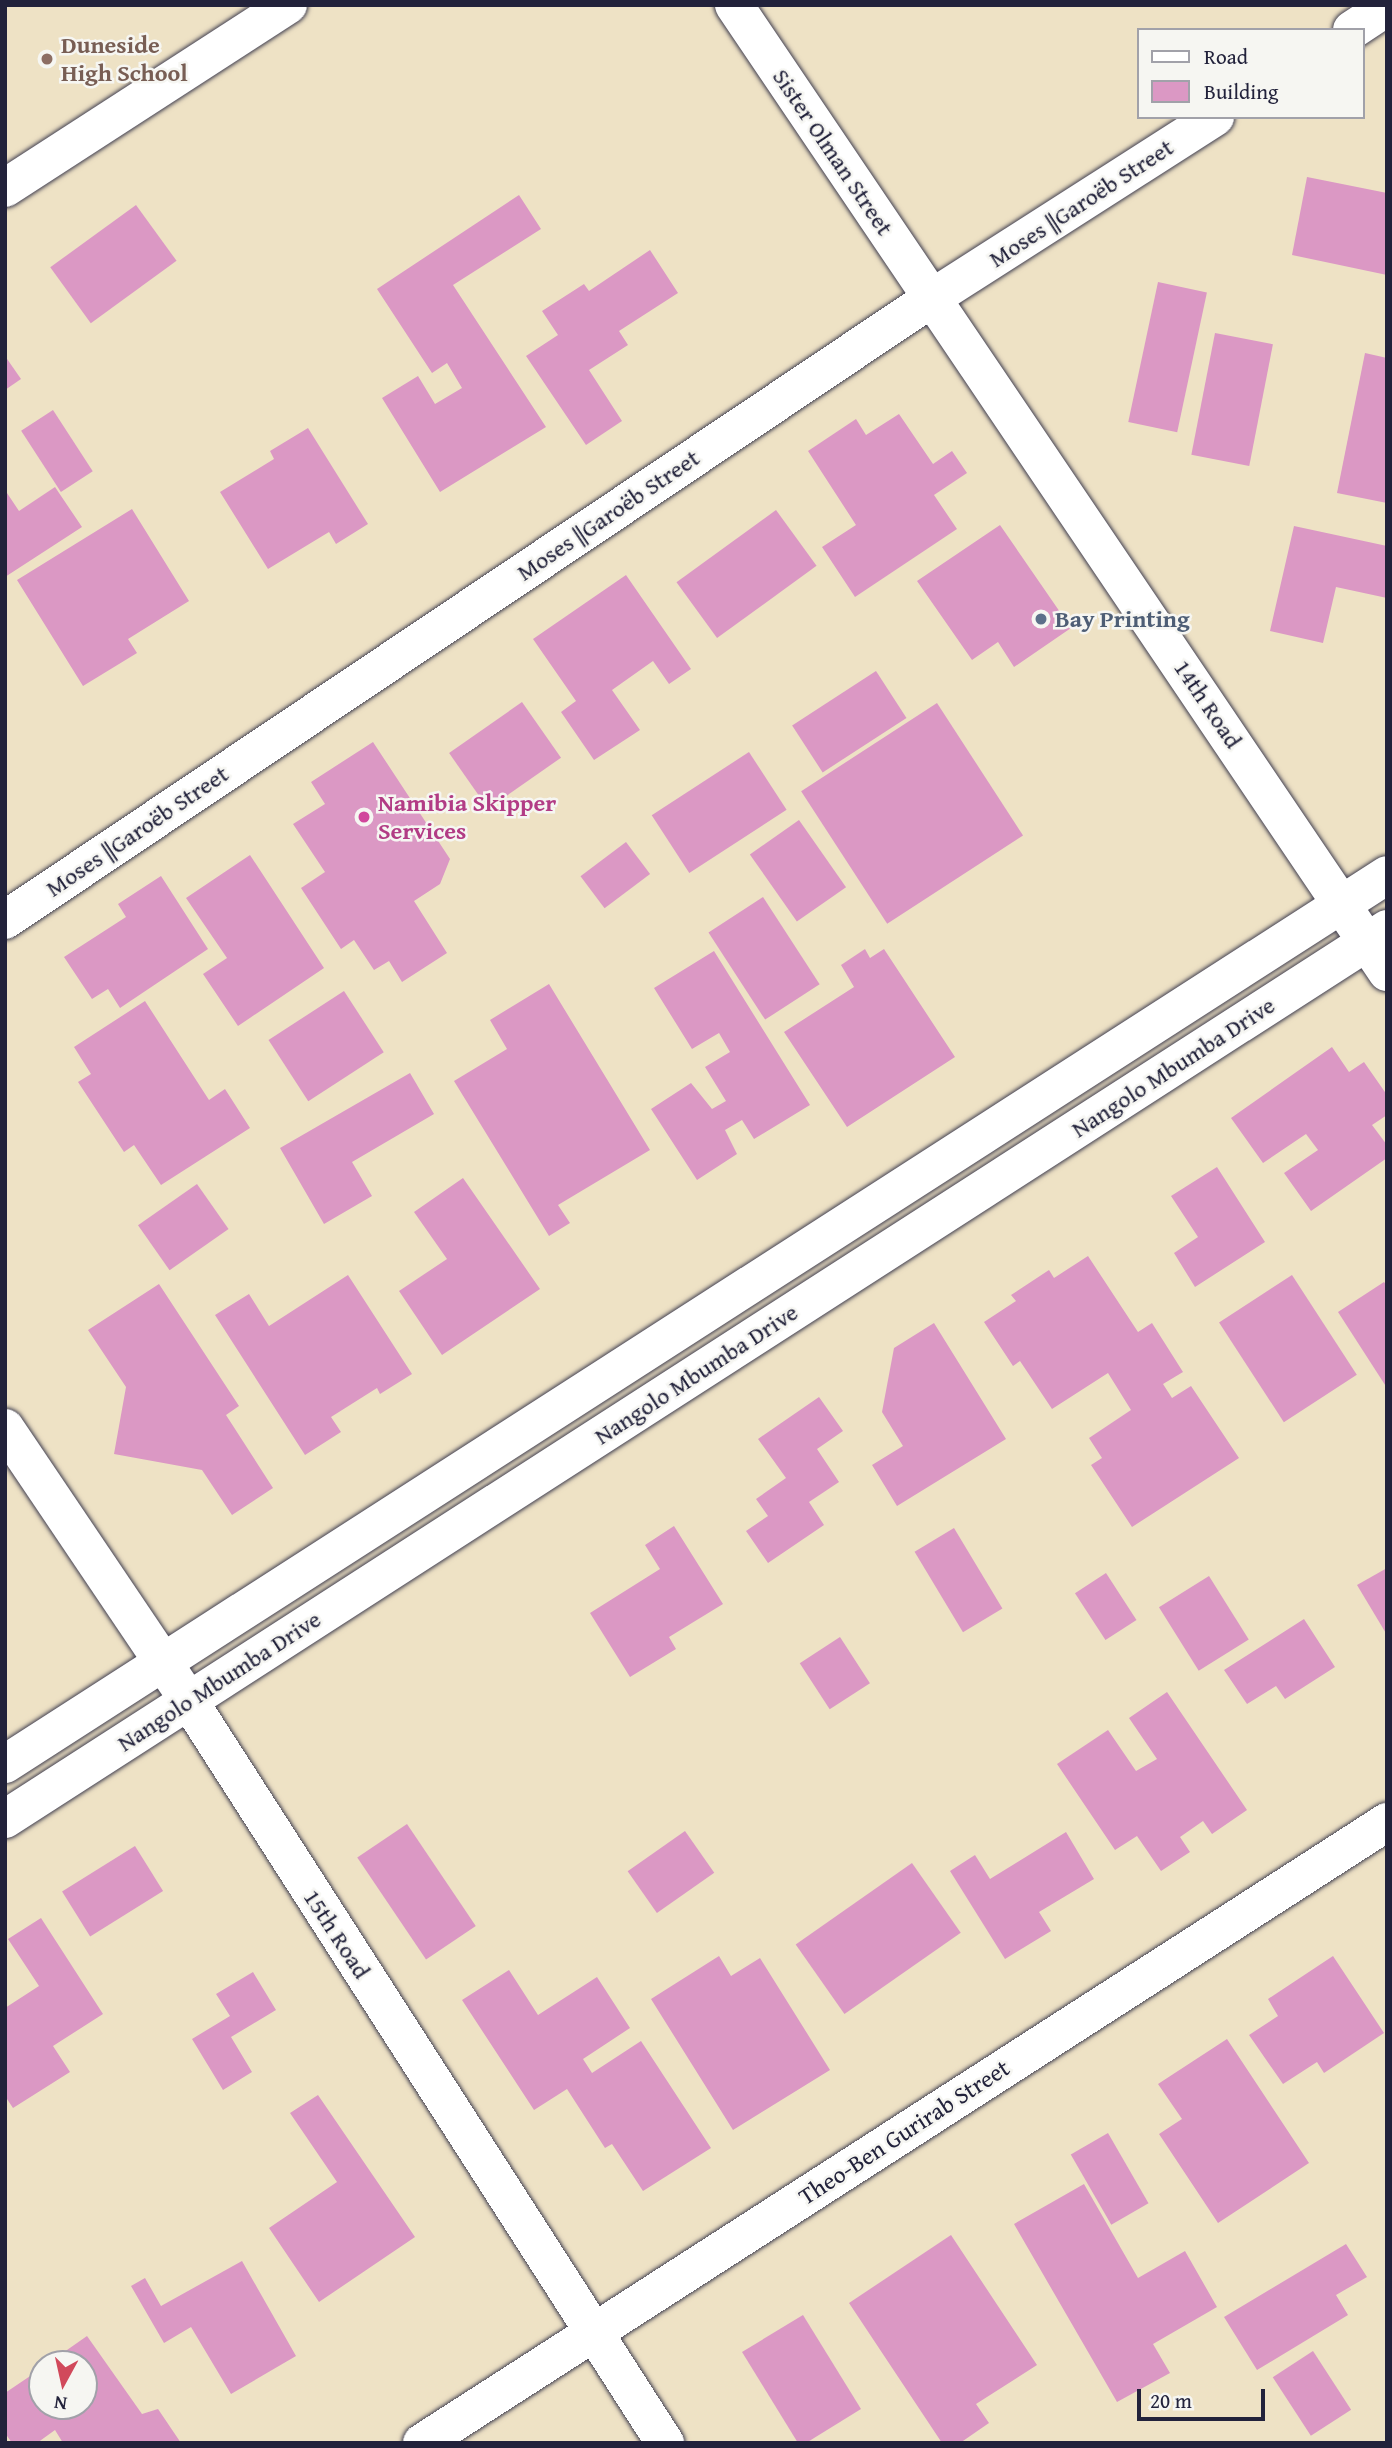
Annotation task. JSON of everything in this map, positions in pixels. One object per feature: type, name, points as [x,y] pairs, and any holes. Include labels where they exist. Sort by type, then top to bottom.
[{"type":"street","points":[[5,188],[288,5]]},
{"type":"street","name":"Sister Olman Street","points":[[734,5],[932,298]]},
{"type":"street","points":[[1355,28],[1387,7]]},
{"type":"street","name":"Moses ǁGaroëb Street","points":[[5,920],[932,298],[1211,119]]},
{"type":"street","name":"14th Road","points":[[932,298],[1343,903],[1380,947]]},
{"type":"street","name":"Nangolo Mbumba Drive","points":[[5,1764],[1387,875]]},
{"type":"street","name":"Nangolo Mbumba Drive","points":[[5,1819],[1380,947]]},
{"type":"street","name":"15th Road","points":[[5,1428],[189,1701],[665,2443]]},
{"type":"street","name":"Theo-Ben Gurirab Street","points":[[422,2443],[1387,1822]]},
{"type":"building","points":[[1307,177],[1387,193],[1387,275],[1292,255]]},
{"type":"building","points":[[519,195],[541,229],[453,285],[546,427],[440,492],[382,398],[418,376],[435,404],[462,388],[447,363],[432,373],[377,289]]},
{"type":"building","points":[[136,205],[177,261],[91,323],[50,267]]},
{"type":"building","points":[[650,250],[678,293],[619,331],[628,345],[589,370],[622,421],[586,445],[526,356],[558,335],[542,311],[584,284],[589,291]]},
{"type":"building","points":[[1158,282],[1207,292],[1177,432],[1128,422]]},
{"type":"building","points":[[1215,333],[1273,344],[1249,466],[1191,455]]},
{"type":"building","points":[[1365,353],[1387,358],[1387,503],[1337,493]]},
{"type":"building","points":[[5,356],[21,379],[5,390]]},
{"type":"building","points":[[53,410],[93,471],[61,492],[21,431]]},
{"type":"building","points":[[899,414],[933,464],[952,451],[967,473],[934,495],[957,529],[855,597],[822,547],[856,525],[808,451],[856,419],[866,435]]},
{"type":"building","points":[[308,428],[368,524],[336,544],[329,532],[268,569],[220,492],[274,459],[270,451]]},
{"type":"building","points":[[55,487],[82,527],[5,577],[5,490],[19,511]]},
{"type":"building","points":[[132,509],[189,601],[128,639],[137,653],[83,686],[17,580]]},
{"type":"building","points":[[776,510],[817,566],[717,638],[676,582]]},
{"type":"building","points":[[1000,525],[1071,628],[1014,667],[998,642],[972,660],[917,581]]},
{"type":"building","points":[[1294,526],[1387,546],[1387,598],[1336,587],[1323,643],[1270,631]]},
{"type":"building","points":[[626,575],[691,669],[669,684],[653,661],[612,690],[640,730],[594,760],[561,712],[576,701],[533,639]]},
{"type":"building","points":[[876,671],[906,718],[823,772],[792,725]]},
{"type":"building","points":[[522,702],[561,758],[488,809],[449,753]]},
{"type":"building","points":[[937,703],[1023,836],[887,924],[801,791]]},
{"type":"building","points":[[373,742],[450,859],[440,884],[414,901],[447,953],[402,982],[389,961],[374,970],[354,940],[341,949],[301,888],[325,872],[293,824],[325,804],[311,782]]},
{"type":"building","points":[[749,752],[787,810],[689,873],[652,815]]},
{"type":"building","points":[[799,820],[846,887],[797,922],[750,854]]},
{"type":"building","points":[[626,842],[650,874],[605,908],[580,876]]},
{"type":"building","points":[[250,855],[324,968],[238,1026],[203,974],[227,958],[186,898]]},
{"type":"building","points":[[161,876],[208,949],[120,1008],[108,989],[92,999],[64,957],[126,917],[118,904]]},
{"type":"building","points":[[763,897],[820,984],[765,1020],[708,932]]},
{"type":"building","points":[[865,949],[870,958],[884,949],[955,1057],[847,1127],[784,1032],[854,987],[841,965]]},
{"type":"building","points":[[714,951],[810,1105],[754,1139],[742,1120],[725,1130],[737,1154],[697,1180],[651,1109],[691,1083],[712,1109],[726,1101],[705,1067],[730,1052],[719,1033],[692,1049],[654,988]]},
{"type":"building","points":[[549,984],[650,1150],[558,1205],[570,1223],[549,1236],[454,1081],[507,1049],[490,1020]]},
{"type":"building","points":[[344,991],[384,1052],[308,1101],[269,1040]]},
{"type":"building","points":[[145,1001],[209,1100],[225,1089],[250,1128],[161,1185],[134,1145],[124,1152],[78,1082],[91,1074],[74,1047]]},
{"type":"building","points":[[1332,1047],[1349,1072],[1364,1062],[1387,1095],[1387,1115],[1372,1125],[1387,1145],[1387,1158],[1311,1211],[1284,1173],[1318,1150],[1306,1134],[1263,1163],[1231,1118]]},
{"type":"building","points":[[410,1073],[434,1114],[352,1162],[372,1196],[324,1224],[280,1148]]},
{"type":"building","points":[[1217,1167],[1265,1242],[1195,1287],[1174,1253],[1198,1237],[1171,1196]]},
{"type":"building","points":[[463,1178],[540,1289],[442,1355],[399,1291],[447,1259],[414,1212]]},
{"type":"building","points":[[197,1184],[229,1229],[170,1270],[138,1225]]},
{"type":"building","points":[[1088,1256],[1138,1332],[1152,1323],[1183,1372],[1163,1384],[1172,1398],[1191,1386],[1239,1458],[1132,1527],[1091,1465],[1102,1458],[1089,1438],[1131,1410],[1108,1373],[1052,1409],[1020,1361],[1013,1366],[984,1322],[1016,1301],[1011,1295],[1049,1270],[1054,1278]]},
{"type":"building","points":[[348,1275],[412,1374],[380,1394],[377,1388],[331,1417],[341,1432],[305,1455],[215,1315],[249,1294],[269,1326]]},
{"type":"building","points":[[1292,1275],[1357,1375],[1284,1422],[1219,1322]]},
{"type":"building","points":[[1384,1282],[1387,1286],[1387,1388],[1338,1312]]},
{"type":"building","points":[[159,1284],[239,1406],[226,1415],[273,1488],[232,1515],[202,1470],[114,1454],[126,1387],[88,1330]]},
{"type":"building","points":[[934,1323],[1006,1439],[897,1506],[872,1465],[903,1446],[882,1412],[894,1348]]},
{"type":"building","points":[[819,1397],[843,1431],[817,1449],[839,1482],[809,1502],[824,1525],[768,1563],[746,1531],[768,1516],[756,1499],[786,1478],[758,1439]]},
{"type":"building","points":[[674,1526],[723,1604],[669,1637],[676,1649],[630,1677],[590,1613],[660,1569],[645,1545]]},
{"type":"building","points":[[954,1528],[1002,1609],[963,1632],[915,1552]]},
{"type":"building","points":[[1387,1568],[1387,1635],[1357,1585]]},
{"type":"building","points":[[1106,1573],[1136,1620],[1105,1640],[1075,1593]]},
{"type":"building","points":[[1209,1576],[1249,1640],[1199,1671],[1159,1607]]},
{"type":"building","points":[[1304,1619],[1335,1667],[1285,1699],[1276,1686],[1247,1704],[1224,1670]]},
{"type":"building","points":[[840,1637],[870,1683],[830,1709],[800,1663]]},
{"type":"building","points":[[1167,1692],[1247,1810],[1212,1834],[1203,1821],[1180,1837],[1190,1852],[1161,1871],[1137,1836],[1115,1850],[1057,1764],[1108,1730],[1136,1771],[1157,1759],[1129,1718]]},
{"type":"building","points":[[407,1824],[476,1926],[426,1960],[357,1858]]},
{"type":"building","points":[[685,1831],[714,1873],[657,1913],[628,1871]]},
{"type":"building","points":[[1066,1832],[1094,1879],[1039,1912],[1051,1931],[1005,1959],[950,1871],[975,1855],[990,1879]]},
{"type":"building","points":[[135,1846],[163,1891],[90,1937],[62,1892]]},
{"type":"building","points":[[912,1863],[961,1933],[844,2014],[796,1944]]},
{"type":"building","points":[[41,1918],[103,2014],[53,2046],[70,2072],[13,2108],[5,2096],[5,2008],[39,1986],[8,1939]]},
{"type":"building","points":[[719,1956],[731,1976],[760,1958],[830,2070],[733,2130],[651,1999]]},
{"type":"building","points":[[1333,1956],[1384,2033],[1324,2073],[1317,2062],[1283,2084],[1249,2035],[1278,2016],[1268,1999]]},
{"type":"building","points":[[509,1970],[538,2015],[597,1977],[630,2028],[583,2059],[592,2073],[641,2041],[711,2148],[643,2191],[612,2144],[605,2148],[567,2089],[534,2110],[462,2000]]},
{"type":"building","points":[[253,1972],[276,2010],[231,2037],[252,2072],[223,2090],[192,2039],[230,2016],[216,1994]]},
{"type":"building","points":[[1227,2039],[1309,2163],[1218,2223],[1159,2134],[1182,2119],[1158,2084]]},
{"type":"building","points":[[318,2095],[415,2237],[319,2302],[269,2228],[337,2182],[290,2113]]},
{"type":"building","points":[[1108,2133],[1148,2203],[1111,2225],[1071,2154]]},
{"type":"building","points":[[1084,2184],[1138,2278],[1185,2251],[1217,2307],[1153,2344],[1170,2373],[1117,2402],[1014,2224]]},
{"type":"building","points":[[951,2235],[1037,2365],[976,2404],[989,2423],[960,2443],[942,2443],[849,2303]]},
{"type":"building","points":[[1346,2244],[1367,2277],[1336,2295],[1348,2315],[1257,2370],[1224,2317]]},
{"type":"building","points":[[242,2261],[296,2356],[231,2394],[191,2327],[164,2343],[131,2286],[145,2278],[161,2306]]},
{"type":"building","points":[[803,2315],[861,2409],[806,2443],[798,2443],[742,2352]]},
{"type":"building","points":[[87,2336],[97,2350],[67,2350]]},
{"type":"building","points":[[1313,2351],[1351,2410],[1311,2436],[1273,2377]]},
{"type":"building","points":[[98,2352],[142,2414],[158,2409],[181,2443],[63,2443],[55,2430],[37,2443],[12,2443],[5,2433],[5,2393],[28,2377],[28,2420],[98,2420]]},
{"type":"place","name":"Duneside High School","points":[[47,59]]},
{"type":"place","name":"Bay Printing","points":[[1041,619]]},
{"type":"place","name":"Namibia Skipper Services","points":[[364,817]]}]
